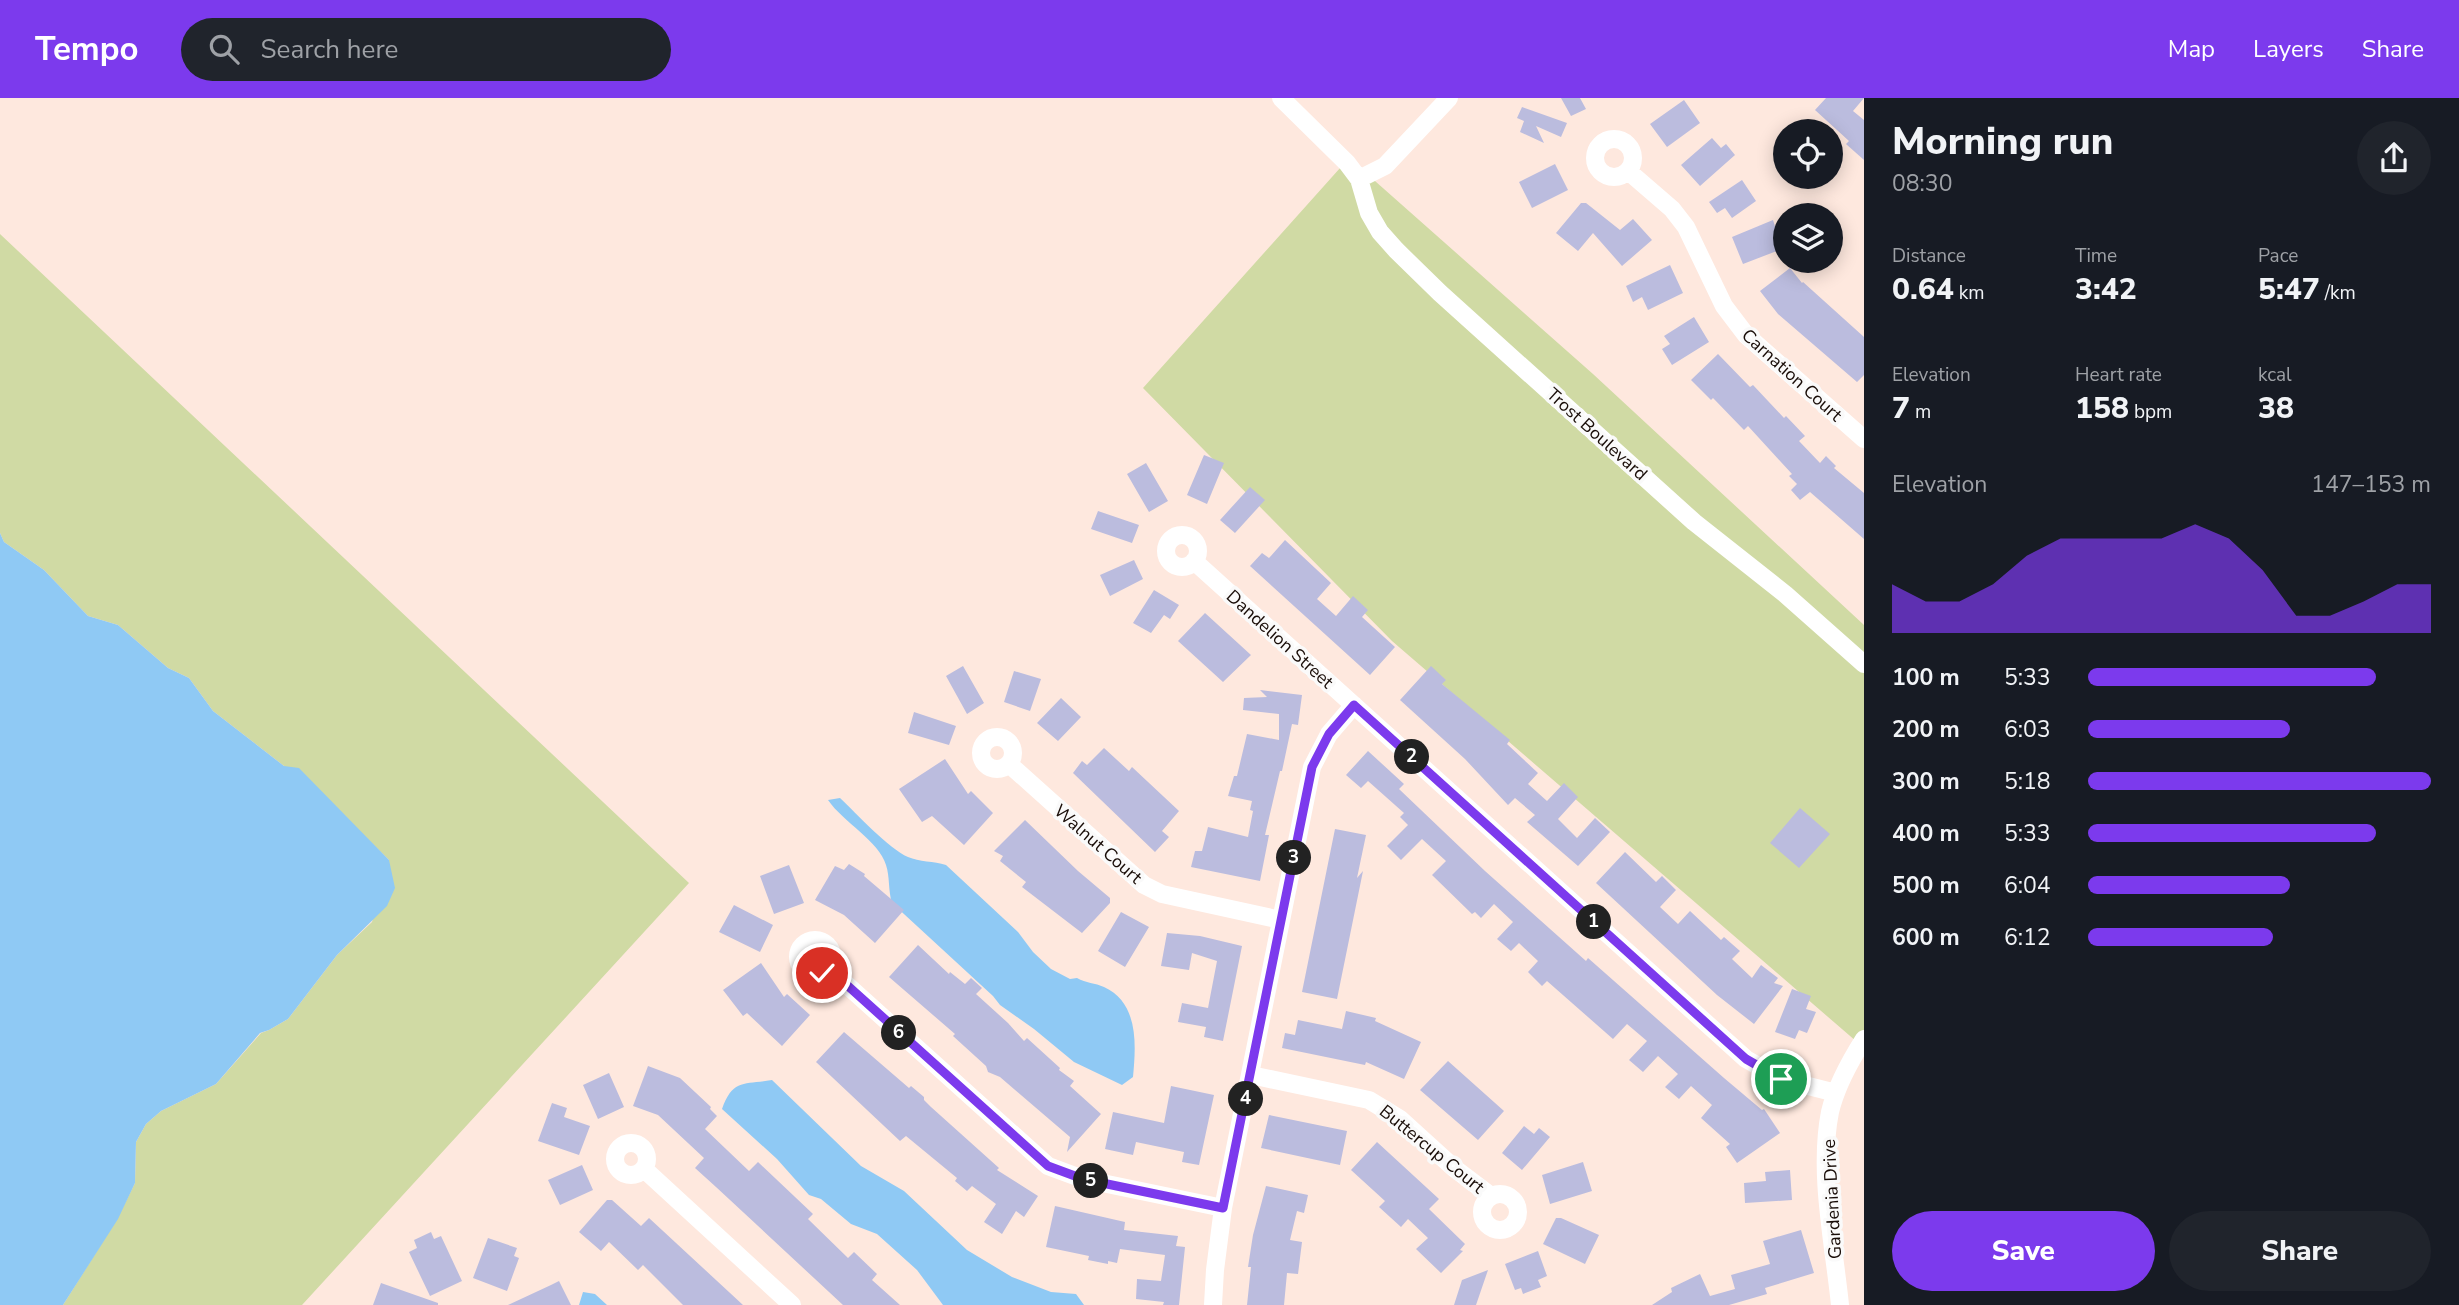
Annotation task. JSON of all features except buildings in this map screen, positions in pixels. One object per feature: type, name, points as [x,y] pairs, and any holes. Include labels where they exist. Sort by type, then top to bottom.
[{"type":"street","points":[[1281,98],[1334,149],[1359,179],[1385,166],[1449,98]]},
{"type":"street","name":"Carnation Court","points":[[1628,171],[1672,209],[1686,227],[1724,306],[1746,335],[1864,439]]},
{"type":"street","name":"Trost Boulevard","points":[[1359,179],[1369,213],[1380,232],[1440,293],[1694,522],[1785,594],[1864,664]]},
{"type":"street","name":"Dandelion Street","points":[[1194,561],[1746,1059],[1776,1077],[1836,1093]]},
{"type":"street","points":[[1213,1305],[1214,1270],[1223,1208],[1312,767],[1329,734],[1354,705]]},
{"type":"street","name":"Walnut Court","points":[[1009,764],[1144,885],[1162,894],[1281,920]]},
{"type":"street","points":[[828,968],[1048,1166],[1083,1179],[1223,1208]]},
{"type":"street","name":"Gardenia Drive","points":[[1840,1305],[1827,1174],[1828,1131],[1836,1093],[1864,1039]]},
{"type":"street","name":"Buttercup Court","points":[[1251,1075],[1359,1098],[1385,1108],[1491,1196]]},
{"type":"street","points":[[644,1169],[792,1305]]},
{"type":"green space","points":[[1349,158],[1593,374],[1864,625],[1864,1048],[1392,641],[1143,388]]},
{"type":"green space","points":[[0,234],[689,883],[302,1305],[63,1305],[117,1219],[135,1183],[136,1142],[146,1124],[161,1111],[216,1084],[261,1033],[288,1019],[337,955],[372,922],[389,860],[352,824],[284,766],[213,711],[189,678],[168,668],[118,625],[88,616],[44,570],[4,542],[0,533]]},
{"type":"water","points":[[0,533],[4,542],[44,570],[88,616],[118,625],[168,668],[189,678],[213,711],[284,766],[299,768],[389,860],[395,888],[387,906],[337,955],[288,1019],[260,1033],[216,1084],[161,1111],[146,1124],[136,1142],[135,1183],[118,1219],[63,1305],[0,1305]]},
{"type":"water","points":[[840,798],[900,853],[912,859],[946,865],[1018,932],[1033,952],[1051,969],[1070,979],[1077,978],[1101,986],[1115,994],[1124,1003],[1133,1026],[1133,1077],[1122,1085],[1074,1062],[1000,1005],[892,903],[882,856],[828,800]]},
{"type":"water","points":[[772,1080],[861,1166],[904,1191],[967,1250],[1012,1277],[1051,1292],[1076,1294],[1084,1305],[943,1305],[917,1270],[877,1234],[851,1224],[821,1199],[809,1195],[777,1159],[722,1109],[731,1092],[741,1085]]},
{"type":"water","points":[[583,1292],[595,1294],[607,1305],[579,1305]]},
{"type":"route","points":[[822,973],[828,968],[1048,1166],[1083,1179],[1223,1208],[1312,767],[1329,734],[1354,705],[1746,1059],[1781,1079]]}]
